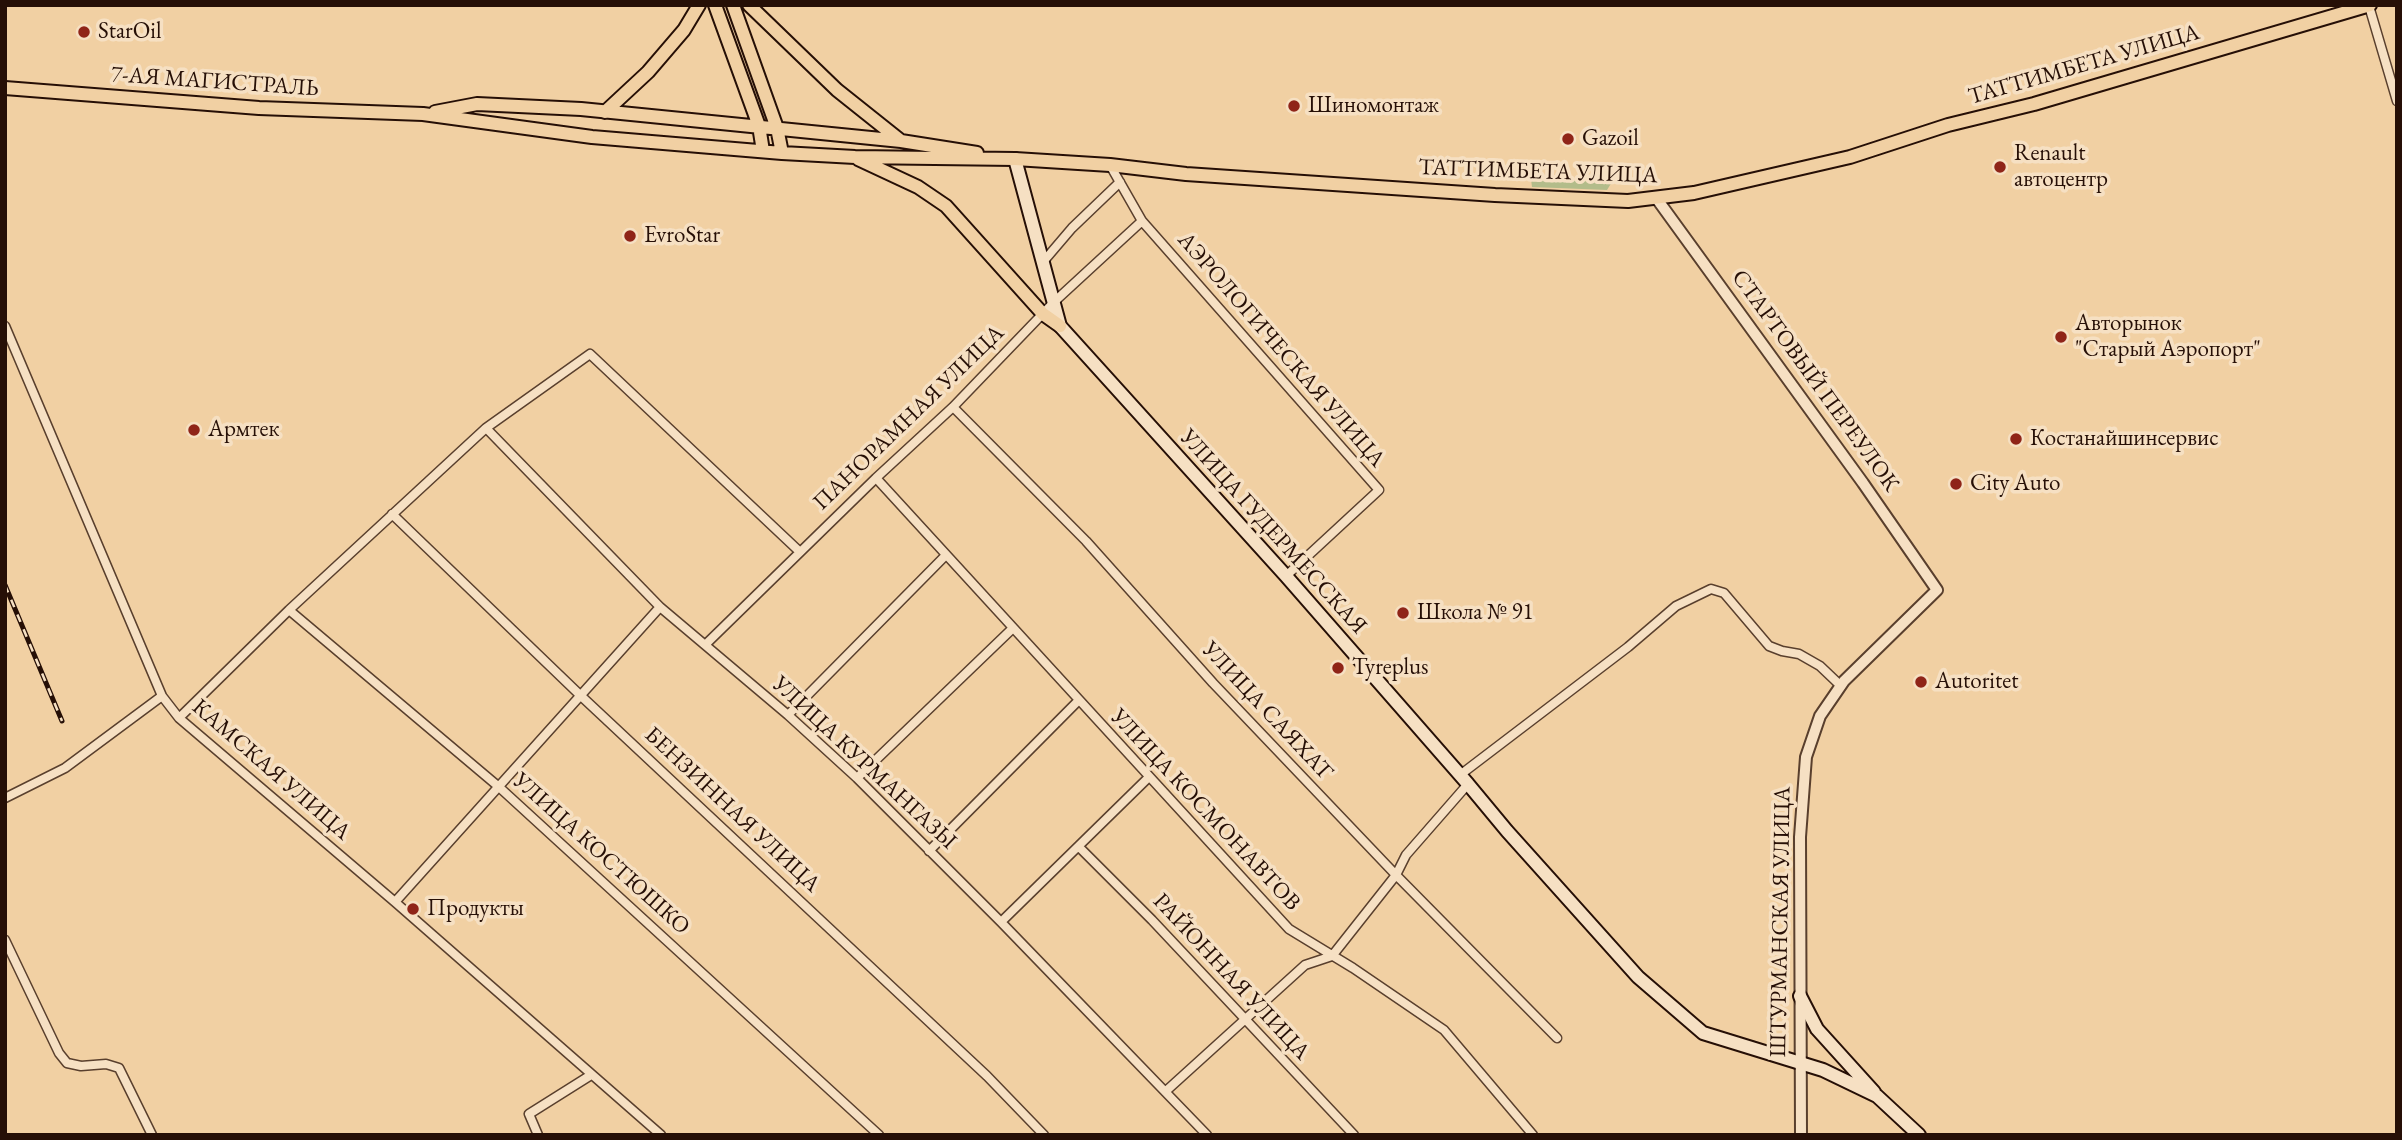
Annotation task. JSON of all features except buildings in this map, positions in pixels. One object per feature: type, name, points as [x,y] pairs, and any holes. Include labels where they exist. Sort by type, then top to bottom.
[{"type":"main road","points":[[605,112],[648,72],[684,30],[699,5]]},
{"type":"main road","points":[[715,5],[759,126],[763,151]]},
{"type":"main road","points":[[733,5],[777,128],[782,153]]},
{"type":"main road","points":[[750,5],[837,90],[901,141]]},
{"type":"main road","name":"ТАТТИМБЕТА УЛИЦА","points":[[1015,159],[1110,165],[1186,174],[1522,197],[1628,201],[1657,199],[1850,157],[1948,125],[2034,104],[2370,5]]},
{"type":"main road","name":"7-АЯ МАГИСТРАЛЬ","points":[[5,88],[259,108],[423,114]]},
{"type":"main road","points":[[423,114],[477,104],[605,112],[901,141],[1015,159]]},
{"type":"main road","points":[[423,114],[592,137],[782,153],[855,157],[1015,159]]},
{"type":"main road","points":[[855,157],[918,187],[946,206],[1043,314],[1060,326]]},
{"type":"main road","name":"УЛИЦА ГУДЕРМЕССКАЯ","points":[[1015,159],[1060,326],[1286,576],[1507,831],[1638,977],[1703,1033],[1823,1070],[1879,1097]]},
{"type":"main road","points":[[1800,996],[1817,1029],[1879,1097],[1919,1135]]},
{"type":"street","points":[[2370,5],[2397,101]]},
{"type":"street","name":"АЭРОЛОГИЧЕСКАЯ УЛИЦА","points":[[1110,165],[1142,221],[1379,491],[1286,576]]},
{"type":"street","points":[[1043,262],[1072,228],[1120,182]]},
{"type":"street","name":"СТАРТОВЫЙ ПЕРЕУЛОК","points":[[1657,199],[1863,483],[1937,590]]},
{"type":"street","name":"ПАНОРАМНАЯ УЛИЦА","points":[[705,645],[953,407],[1054,302],[1142,221]]},
{"type":"street","name":"КАМСКАЯ УЛИЦА","points":[[5,326],[162,696],[179,718],[395,902],[661,1135]]},
{"type":"street","points":[[179,718],[289,610],[486,428],[590,354],[800,552]]},
{"type":"street","name":"УЛИЦА САЯХАТ","points":[[953,407],[1086,541],[1213,683],[1396,875],[1557,1038]]},
{"type":"street","name":"УЛИЦА КУРМАНГАЗЫ","points":[[486,428],[660,607],[788,715],[857,778],[1207,1135]]},
{"type":"street","name":"УЛИЦА КОСМОНАВТОВ","points":[[876,478],[1289,929],[1353,968],[1444,1030],[1533,1135]]},
{"type":"street","name":"БЕНЗИННАЯ УЛИЦА","points":[[392,514],[580,695],[987,1076],[1044,1135]]},
{"type":"street","points":[[788,715],[946,555]]},
{"type":"street","points":[[1166,1091],[1305,965],[1332,956],[1396,875],[1406,855],[1464,779],[1676,606],[1711,589],[1724,593],[1769,646],[1798,654],[1820,666],[1841,686]]},
{"type":"street","name":"ШТУРМАНСКАЯ УЛИЦА","points":[[1801,1135],[1800,837],[1806,757],[1820,716],[1841,686],[1937,590]]},
{"type":"street","points":[[395,902],[660,607]]},
{"type":"street","name":"УЛИЦА КОСТЮШКО","points":[[289,610],[499,787],[879,1135]]},
{"type":"street","points":[[857,778],[1013,628]]},
{"type":"street","points":[[5,797],[65,768],[162,696]]},
{"type":"street","points":[[929,851],[1079,700]]},
{"type":"street","points":[[1001,922],[1149,777]]},
{"type":"street","name":"РАЙОННАЯ УЛИЦА","points":[[1079,847],[1354,1135]]},
{"type":"street","points":[[5,940],[59,1053],[67,1063],[81,1066],[106,1064],[120,1068],[152,1135]]},
{"type":"street","points":[[538,1135],[529,1114],[591,1075]]},
{"type":"green space","points":[[1613,164],[1617,164],[1615,177],[1607,190],[1532,187],[1531,179],[1605,182]]},
{"type":"railway","points":[[5,585],[62,721]]},
{"type":"place","name":"StarOil","points":[[84,32]]},
{"type":"place","name":"Шиномонтаж","points":[[1294,106]]},
{"type":"place","name":"Gazoil","points":[[1568,139]]},
{"type":"place","name":"Renault автоцентр","points":[[2000,167]]},
{"type":"place","name":"EvroStar","points":[[630,236]]},
{"type":"place","name":"Авторынок \"Старый Аэропорт\"","points":[[2061,337]]},
{"type":"place","name":"Армтек","points":[[194,430]]},
{"type":"place","name":"Костанайшинсервис","points":[[2016,439]]},
{"type":"place","name":"City Auto","points":[[1956,484]]},
{"type":"place","name":"Школа № 91","points":[[1403,613]]},
{"type":"place","name":"Tyreplus","points":[[1338,668]]},
{"type":"place","name":"Autoritet","points":[[1921,682]]},
{"type":"place","name":"Продукты","points":[[413,909]]}]
